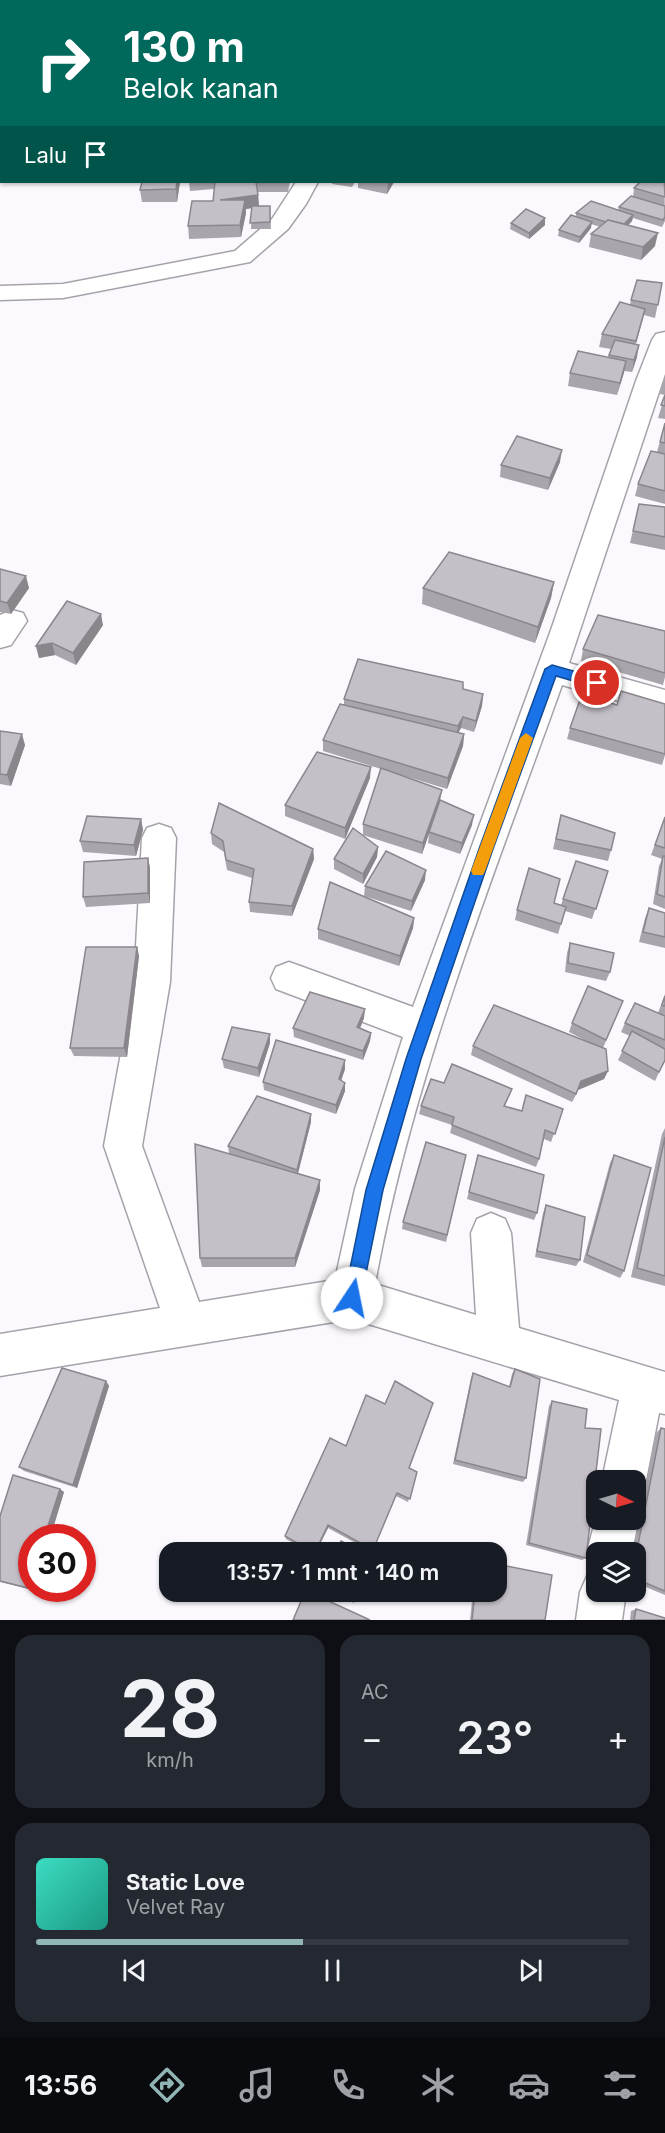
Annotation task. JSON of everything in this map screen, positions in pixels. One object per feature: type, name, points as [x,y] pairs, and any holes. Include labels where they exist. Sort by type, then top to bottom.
[{"type":"street","points":[[0,293],[63,291],[242,257],[265,242],[280,226],[297,203],[307,183]]},
{"type":"street","points":[[352,1298],[375,1190],[424,1028],[552,669],[665,340]]},
{"type":"street","points":[[552,669],[665,702]]},
{"type":"street","points":[[159,838],[152,982],[123,1146],[187,1324]]},
{"type":"street","points":[[289,978],[424,1028]]},
{"type":"street","points":[[491,1233],[499,1344]]},
{"type":"street","points":[[0,1355],[352,1298],[654,1389],[627,1470]]},
{"type":"street","points":[[599,1620],[602,1602]]},
{"type":"building","points":[[142,183],[177,183],[176,189],[140,190]]},
{"type":"building","points":[[215,183],[256,183],[258,195],[220,200],[245,200],[240,225],[188,226],[192,201],[213,201]]},
{"type":"building","points":[[639,183],[664,183],[665,197],[634,188]]},
{"type":"building","points":[[631,196],[665,206],[663,220],[619,207]]},
{"type":"building","points":[[591,201],[633,215],[624,224],[608,220],[606,222],[576,213]]},
{"type":"building","points":[[252,206],[270,206],[270,222],[250,223]]},
{"type":"building","points":[[526,209],[545,218],[529,233],[511,223]]},
{"type":"building","points":[[571,215],[592,222],[580,237],[559,230]]},
{"type":"building","points":[[608,220],[658,233],[643,247],[591,234]]},
{"type":"building","points":[[637,280],[662,283],[658,305],[631,300]]},
{"type":"building","points":[[620,302],[645,309],[636,341],[602,334]]},
{"type":"building","points":[[615,340],[639,345],[634,360],[609,355]]},
{"type":"building","points":[[578,351],[626,361],[620,383],[570,373]]},
{"type":"building","points":[[665,423],[665,443],[660,442]]},
{"type":"building","points":[[517,436],[562,450],[550,478],[501,465]]},
{"type":"building","points":[[651,451],[665,454],[665,491],[638,484]]},
{"type":"building","points":[[639,504],[665,507],[665,537],[633,531]]},
{"type":"building","points":[[449,552],[554,582],[538,627],[423,588]]},
{"type":"building","points":[[0,569],[26,576],[7,603],[0,601]]},
{"type":"building","points":[[67,601],[101,614],[73,653],[52,643],[36,646]]},
{"type":"building","points":[[598,615],[665,631],[665,673],[583,649]]},
{"type":"building","points":[[358,659],[463,682],[463,689],[483,694],[476,721],[463,717],[458,726],[344,699]]},
{"type":"building","points":[[621,691],[665,704],[665,754],[570,728],[582,694],[617,705]]},
{"type":"building","points":[[340,704],[464,734],[448,778],[323,740]]},
{"type":"building","points":[[0,731],[22,734],[7,775],[0,774]]},
{"type":"building","points":[[317,752],[371,767],[345,828],[285,805]]},
{"type":"building","points":[[381,768],[442,790],[423,843],[363,824]]},
{"type":"building","points":[[440,800],[474,815],[462,843],[429,832]]},
{"type":"building","points":[[219,803],[313,849],[292,906],[249,902],[254,869],[226,860],[223,841],[211,833]]},
{"type":"building","points":[[561,815],[615,833],[611,850],[556,839]]},
{"type":"building","points":[[87,816],[141,819],[134,845],[80,841]]},
{"type":"building","points":[[665,817],[665,848],[655,845]]},
{"type":"building","points":[[353,828],[378,847],[363,874],[334,859]]},
{"type":"building","points":[[386,851],[426,870],[412,901],[365,886]]},
{"type":"building","points":[[663,856],[665,856],[665,897],[657,894]]},
{"type":"building","points":[[148,858],[148,893],[83,897],[84,862]]},
{"type":"building","points":[[576,861],[608,871],[596,909],[563,899]]},
{"type":"building","points":[[529,868],[560,879],[554,903],[566,907],[561,924],[517,910]]},
{"type":"building","points":[[330,882],[414,918],[400,956],[318,929]]},
{"type":"building","points":[[649,908],[665,913],[665,937],[643,932]]},
{"type":"building","points":[[570,943],[614,953],[610,972],[568,963]]},
{"type":"building","points":[[86,947],[137,947],[124,1048],[70,1048]]},
{"type":"building","points":[[588,986],[623,1001],[606,1040],[572,1023]]},
{"type":"building","points":[[310,992],[365,1009],[357,1027],[371,1033],[363,1051],[293,1028]]},
{"type":"building","points":[[635,1003],[665,1016],[665,1040],[625,1023]]},
{"type":"building","points":[[494,1005],[606,1049],[608,1071],[581,1081],[576,1094],[473,1046]]},
{"type":"building","points":[[232,1027],[270,1034],[258,1068],[222,1059]]},
{"type":"building","points":[[632,1031],[665,1049],[665,1060],[659,1072],[622,1051]]},
{"type":"building","points":[[276,1040],[345,1060],[339,1079],[345,1083],[336,1105],[263,1082]]},
{"type":"building","points":[[452,1064],[512,1089],[504,1106],[522,1111],[526,1095],[563,1109],[555,1134],[545,1130],[539,1159],[452,1125],[454,1117],[421,1106],[431,1079],[444,1083]]},
{"type":"building","points":[[257,1096],[311,1114],[297,1170],[228,1146]]},
{"type":"building","points":[[665,1137],[665,1276],[637,1268]]},
{"type":"building","points":[[426,1142],[466,1155],[447,1235],[403,1222]]},
{"type":"building","points":[[195,1144],[320,1180],[295,1258],[200,1258]]},
{"type":"building","points":[[478,1155],[544,1175],[537,1213],[469,1192]]},
{"type":"building","points":[[614,1155],[651,1168],[624,1271],[587,1255]]},
{"type":"building","points":[[546,1205],[585,1217],[580,1260],[537,1251]]},
{"type":"building","points":[[62,1368],[106,1381],[73,1485],[19,1467]]},
{"type":"building","points":[[515,1369],[540,1379],[526,1478],[455,1460],[473,1373],[510,1387]]},
{"type":"building","points":[[395,1381],[433,1403],[409,1468],[417,1472],[410,1499],[397,1493],[376,1542],[359,1542],[328,1525],[320,1542],[296,1542],[285,1536],[330,1438],[346,1446],[366,1395],[385,1404]]},
{"type":"building","points":[[552,1401],[587,1409],[585,1428],[601,1429],[596,1470],[586,1470],[586,1530],[589,1530],[586,1542],[586,1558],[529,1543]]},
{"type":"building","points":[[661,1428],[665,1429],[665,1591],[646,1583],[646,1542],[639,1542],[641,1530],[646,1530],[646,1504]]},
{"type":"building","points":[[13,1475],[60,1489],[49,1524],[18,1524],[18,1586],[0,1581],[0,1516]]},
{"type":"building","points":[[507,1566],[552,1575],[545,1620],[472,1620],[474,1602],[507,1602]]},
{"type":"building","points":[[301,1602],[331,1602],[370,1620],[293,1620]]},
{"type":"building","points":[[636,1609],[665,1618],[665,1620],[634,1620]]},
{"type":"slow traffic","points":[[478,871],[526,738]]},
{"type":"route","points":[[352,1298],[375,1190],[414,1059],[486,849],[552,669],[597,683]]}]
